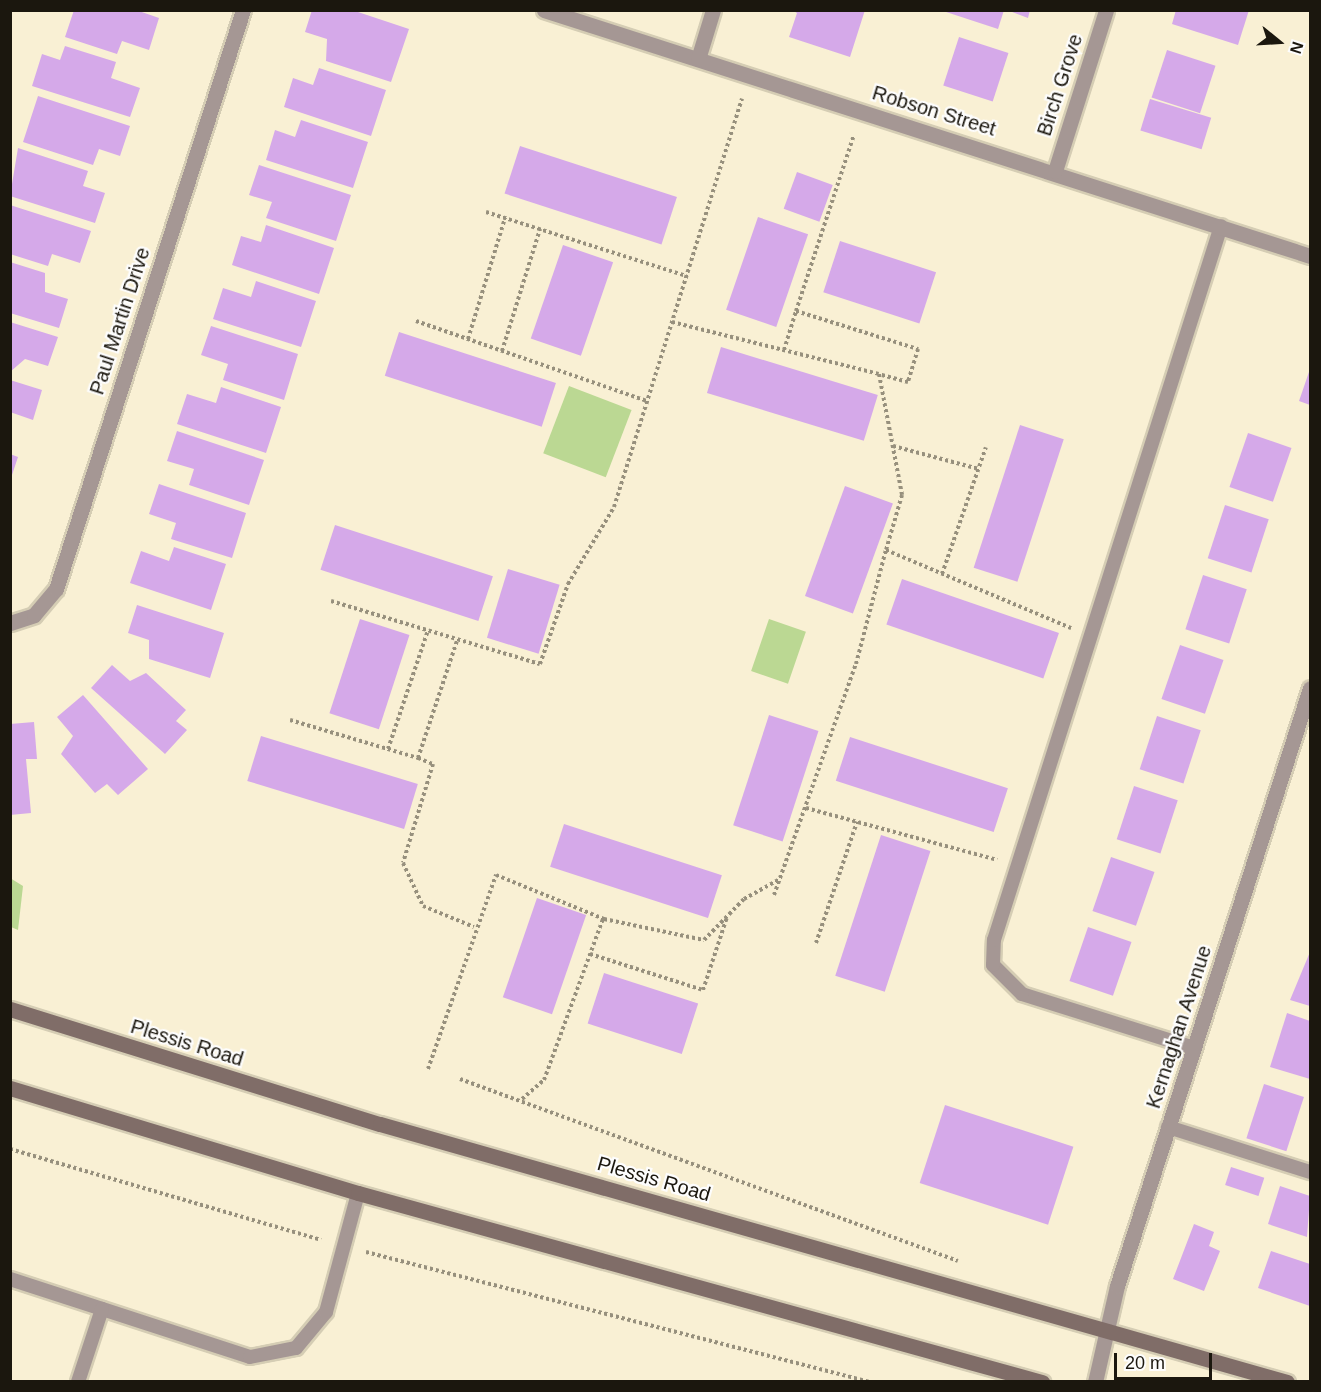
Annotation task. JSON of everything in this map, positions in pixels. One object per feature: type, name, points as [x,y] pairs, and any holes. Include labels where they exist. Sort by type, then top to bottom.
[{"type":"main road","name":"Plessis Road","points":[[10,1009],[380,1124],[1287,1382]]},
{"type":"main road","points":[[10,1088],[358,1193],[1042,1382]]},
{"type":"street","name":"Paul Martin Drive","points":[[10,623],[34,615],[56,589],[243,10]]},
{"type":"street","name":"Robson Street","points":[[544,10],[1055,171],[1311,256]]},
{"type":"street","points":[[698,59],[713,10]]},
{"type":"street","name":"Birch Grove","points":[[1055,171],[1106,10]]},
{"type":"street","name":"Kernaghan Avenue","points":[[1095,1382],[1107,1329],[1168,1127],[1311,688]]},
{"type":"lane","points":[[1194,1048],[1022,994],[1004,981],[993,965],[994,940],[1221,226]]},
{"type":"lane","points":[[1168,1127],[1311,1172]]},
{"type":"lane","points":[[10,1279],[250,1357],[296,1348],[326,1312],[346,1248],[358,1193]]},
{"type":"lane","points":[[78,1382],[102,1309]]},
{"type":"path","points":[[331,601],[540,664],[568,584],[614,507],[750,75]]},
{"type":"path","points":[[784,350],[862,111]]},
{"type":"path","points":[[486,212],[686,276]]},
{"type":"path","points":[[468,339],[505,218]]},
{"type":"path","points":[[502,351],[540,229]]},
{"type":"path","points":[[672,322],[908,382],[918,349],[796,311]]},
{"type":"path","points":[[416,321],[647,401]]},
{"type":"path","points":[[774,895],[856,664],[902,495],[879,374]]},
{"type":"path","points":[[892,446],[979,469]]},
{"type":"path","points":[[942,574],[987,447]]},
{"type":"path","points":[[886,550],[1091,636]]},
{"type":"path","points":[[388,749],[428,630]]},
{"type":"path","points":[[418,758],[458,638]]},
{"type":"path","points":[[290,720],[434,764],[403,863],[423,906],[474,927]]},
{"type":"path","points":[[806,808],[1018,865]]},
{"type":"path","points":[[816,943],[857,822]]},
{"type":"path","points":[[428,1069],[474,927],[496,875],[604,919],[704,940],[727,916],[780,879]]},
{"type":"path","points":[[590,954],[703,990],[727,916]]},
{"type":"path","points":[[522,1099],[544,1080],[604,919]]},
{"type":"path","points":[[460,1079],[963,1262]]},
{"type":"path","points":[[10,1149],[346,1248],[870,1382]]},
{"type":"green space","points":[[569,386],[632,410],[606,477],[543,453]]},
{"type":"green space","points":[[769,619],[806,632],[788,684],[751,671]]},
{"type":"green space","points":[[10,878],[23,886],[18,930],[11,927]]},
{"type":"building","points":[[74,10],[136,10],[159,18],[149,50],[122,41],[117,54],[65,37]]},
{"type":"building","points":[[312,10],[352,10],[409,29],[391,82],[326,61],[327,39],[305,32]]},
{"type":"building","points":[[792,10],[865,10],[850,57],[789,37],[797,13]]},
{"type":"building","points":[[940,10],[1004,10],[998,29]]},
{"type":"building","points":[[1007,10],[1030,10],[1028,18]]},
{"type":"building","points":[[1176,10],[1249,10],[1238,45],[1172,24]]},
{"type":"building","points":[[959,37],[1008,53],[993,102],[943,86]]},
{"type":"building","points":[[65,46],[116,62],[111,78],[140,88],[130,117],[32,86],[42,54],[60,60]]},
{"type":"building","points":[[1167,50],[1216,66],[1200,113],[1152,98]]},
{"type":"building","points":[[319,68],[386,90],[371,136],[284,107],[293,78],[313,85]]},
{"type":"building","points":[[38,96],[130,126],[120,156],[99,149],[93,165],[23,142]]},
{"type":"building","points":[[1150,99],[1211,118],[1202,149],[1140,131]]},
{"type":"building","points":[[301,120],[368,142],[353,188],[266,160],[275,130],[295,137]]},
{"type":"building","points":[[520,146],[677,197],[661,245],[505,194]]},
{"type":"building","points":[[18,148],[88,171],[83,186],[105,193],[95,223],[10,196]]},
{"type":"building","points":[[259,165],[351,195],[336,241],[266,218],[272,202],[249,195]]},
{"type":"building","points":[[797,172],[833,185],[819,222],[784,209]]},
{"type":"building","points":[[10,205],[91,231],[80,263],[52,254],[48,266],[10,254]]},
{"type":"building","points":[[758,217],[808,234],[776,327],[726,310]]},
{"type":"building","points":[[266,225],[334,248],[319,294],[232,265],[241,236],[261,242]]},
{"type":"building","points":[[840,241],[936,272],[919,324],[823,292]]},
{"type":"building","points":[[563,245],[613,262],[581,356],[531,339]]},
{"type":"building","points":[[10,262],[45,273],[45,292],[68,299],[59,328],[10,313]]},
{"type":"building","points":[[256,281],[316,301],[301,347],[213,319],[223,288],[251,297]]},
{"type":"building","points":[[10,322],[58,337],[48,366],[25,359],[10,372]]},
{"type":"building","points":[[211,326],[298,354],[284,400],[223,380],[228,364],[201,355]]},
{"type":"building","points":[[399,332],[556,383],[542,427],[385,376]]},
{"type":"building","points":[[721,347],[878,395],[864,441],[707,393]]},
{"type":"building","points":[[1310,369],[1310,405],[1299,401]]},
{"type":"building","points":[[10,380],[42,390],[33,420],[10,412]]},
{"type":"building","points":[[221,387],[281,407],[266,453],[177,424],[187,394],[216,403]]},
{"type":"building","points":[[1020,425],[1064,439],[1017,582],[974,568]]},
{"type":"building","points":[[177,431],[264,460],[249,505],[189,485],[194,469],[167,461]]},
{"type":"building","points":[[1248,433],[1291,448],[1273,502],[1229,487]]},
{"type":"building","points":[[10,454],[18,457],[11,478],[10,478]]},
{"type":"building","points":[[159,484],[246,513],[232,558],[171,539],[176,523],[149,514]]},
{"type":"building","points":[[845,486],[893,503],[853,613],[805,596]]},
{"type":"building","points":[[1225,505],[1269,519],[1251,572],[1208,558]]},
{"type":"building","points":[[335,525],[493,576],[478,621],[320,570]]},
{"type":"building","points":[[174,547],[226,564],[211,610],[130,583],[141,551],[169,561]]},
{"type":"building","points":[[508,569],[560,585],[539,654],[487,638]]},
{"type":"building","points":[[1203,575],[1247,589],[1229,643],[1185,629]]},
{"type":"building","points":[[902,579],[1059,633],[1043,678],[886,624]]},
{"type":"building","points":[[137,605],[224,633],[210,678],[149,659],[149,640],[128,633]]},
{"type":"building","points":[[360,619],[409,635],[379,729],[329,713]]},
{"type":"building","points":[[1180,645],[1223,660],[1205,714],[1161,699]]},
{"type":"building","points":[[112,665],[130,681],[146,673],[186,710],[176,721],[187,730],[165,754],[91,688]]},
{"type":"building","points":[[83,695],[148,769],[118,795],[107,784],[95,793],[61,754],[73,736],[57,717]]},
{"type":"building","points":[[769,715],[818,731],[783,841],[733,825]]},
{"type":"building","points":[[1157,716],[1201,730],[1183,783],[1140,769]]},
{"type":"building","points":[[34,722],[37,759],[26,759],[31,813],[10,815],[10,724]]},
{"type":"building","points":[[261,736],[418,784],[404,829],[247,781]]},
{"type":"building","points":[[850,737],[1008,788],[994,832],[836,781]]},
{"type":"building","points":[[1134,786],[1178,800],[1160,853],[1117,839]]},
{"type":"building","points":[[564,824],[722,875],[708,918],[550,867]]},
{"type":"building","points":[[881,835],[930,851],[885,992],[835,976]]},
{"type":"building","points":[[1111,857],[1154,872],[1136,926],[1092,911]]},
{"type":"building","points":[[537,898],[586,915],[552,1014],[503,997]]},
{"type":"building","points":[[1088,927],[1131,942],[1113,996],[1069,981]]},
{"type":"building","points":[[1310,952],[1310,1006],[1290,1000]]},
{"type":"building","points":[[604,973],[698,1004],[682,1054],[588,1023]]},
{"type":"building","points":[[1287,1013],[1310,1021],[1310,1079],[1270,1067]]},
{"type":"building","points":[[1264,1084],[1304,1097],[1286,1151],[1246,1138]]},
{"type":"building","points":[[945,1105],[1073,1147],[1048,1225],[920,1183]]},
{"type":"building","points":[[1231,1167],[1264,1178],[1258,1196],[1225,1185]]},
{"type":"building","points":[[1280,1186],[1310,1196],[1307,1237],[1268,1224]]},
{"type":"building","points":[[1194,1224],[1214,1232],[1209,1246],[1220,1251],[1204,1291],[1173,1279]]},
{"type":"building","points":[[1271,1251],[1310,1264],[1310,1306],[1258,1288]]}]
